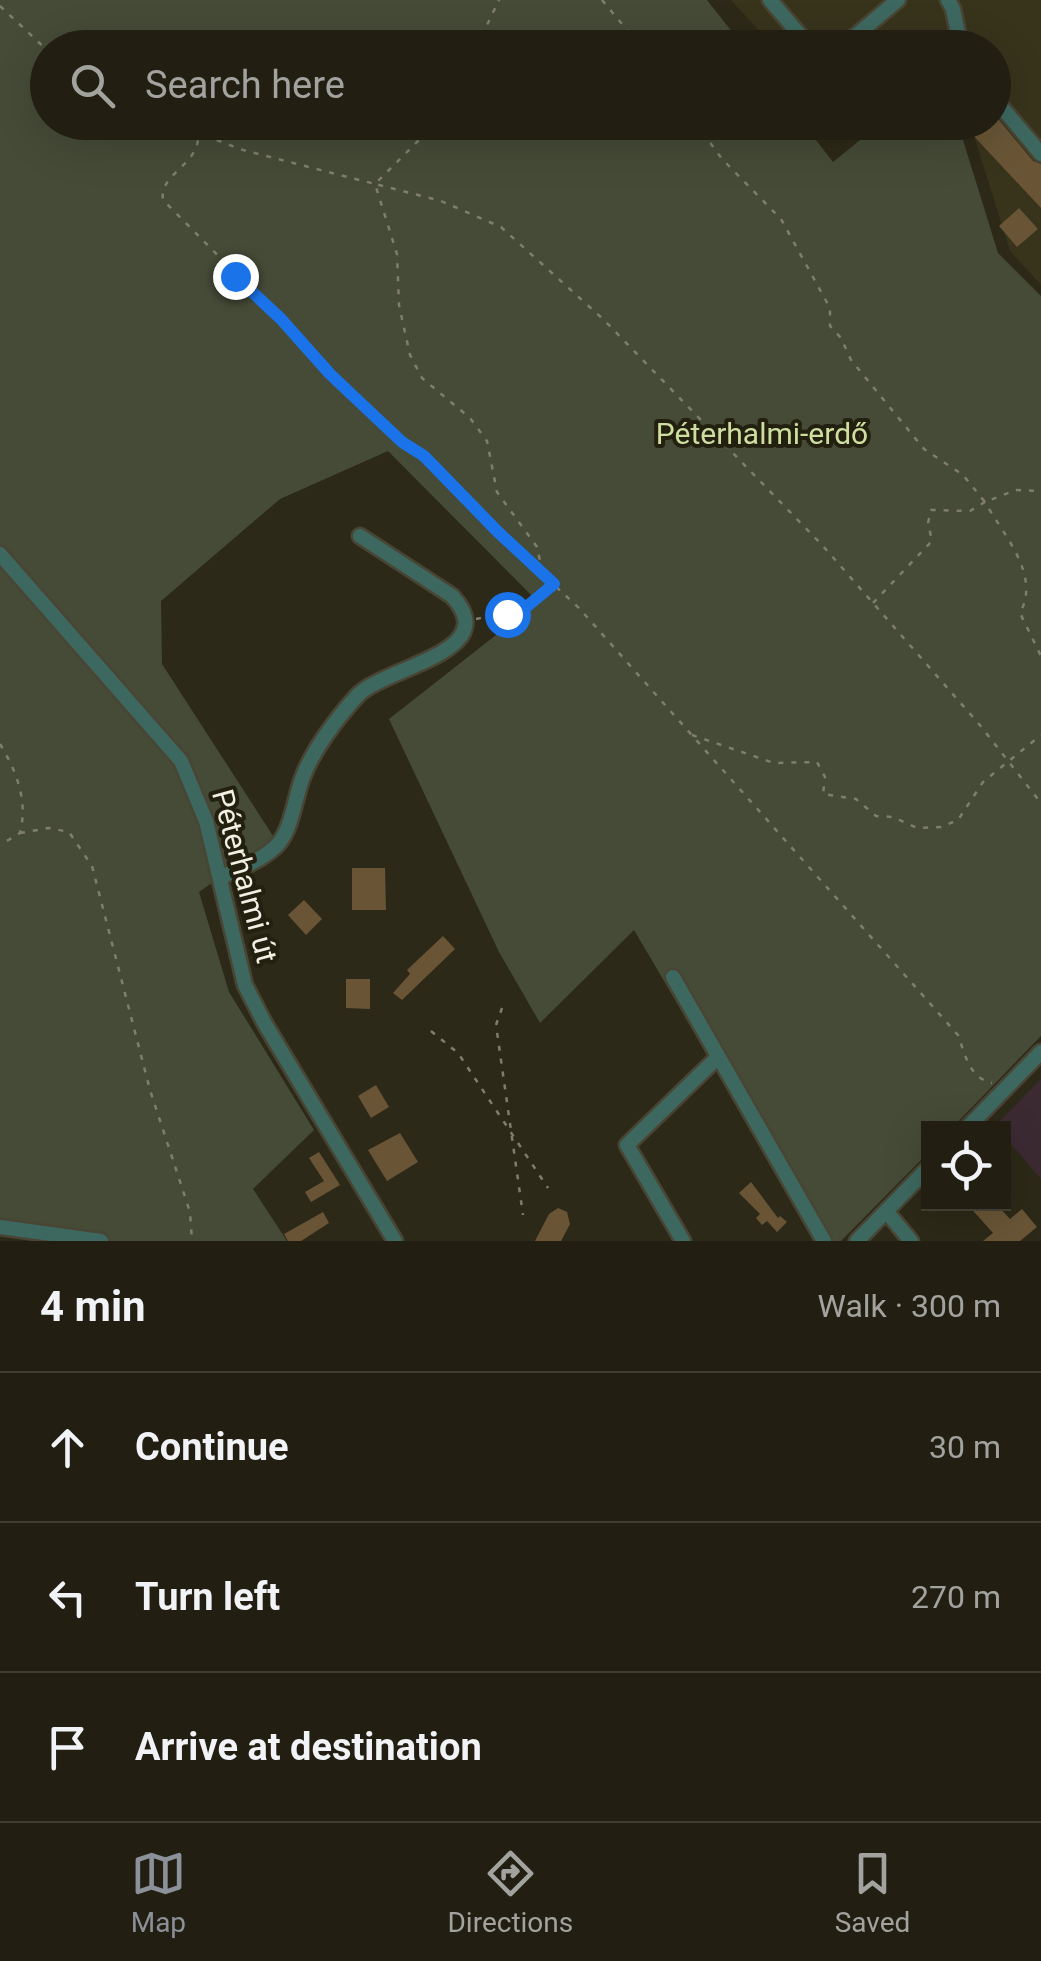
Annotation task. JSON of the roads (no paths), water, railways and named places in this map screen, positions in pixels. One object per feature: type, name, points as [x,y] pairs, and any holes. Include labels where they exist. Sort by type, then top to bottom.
[{"type":"street","points":[[770,0],[796,30]]},
{"type":"street","points":[[862,30],[898,0]]},
{"type":"street","points":[[948,0],[958,30]]},
{"type":"street","points":[[1011,118],[1041,154]]},
{"type":"street","points":[[220,878],[266,855],[282,841],[304,774],[360,693],[460,640],[467,631],[468,621],[462,607],[452,596],[360,536]]},
{"type":"street","name":"Péterhalmi út","points":[[0,554],[181,761],[206,821],[246,985],[265,1024],[396,1241]]},
{"type":"street","points":[[673,977],[824,1241]]},
{"type":"street","points":[[975,1121],[1041,1052]]},
{"type":"street","points":[[683,1241],[626,1145],[718,1057]]},
{"type":"street","points":[[856,1241],[921,1175]]},
{"type":"street","points":[[886,1211],[910,1241]]},
{"type":"street","points":[[0,1227],[102,1241]]},
{"type":"park label","name":"Péterhalmi-erdő","points":[[762,433]]}]
